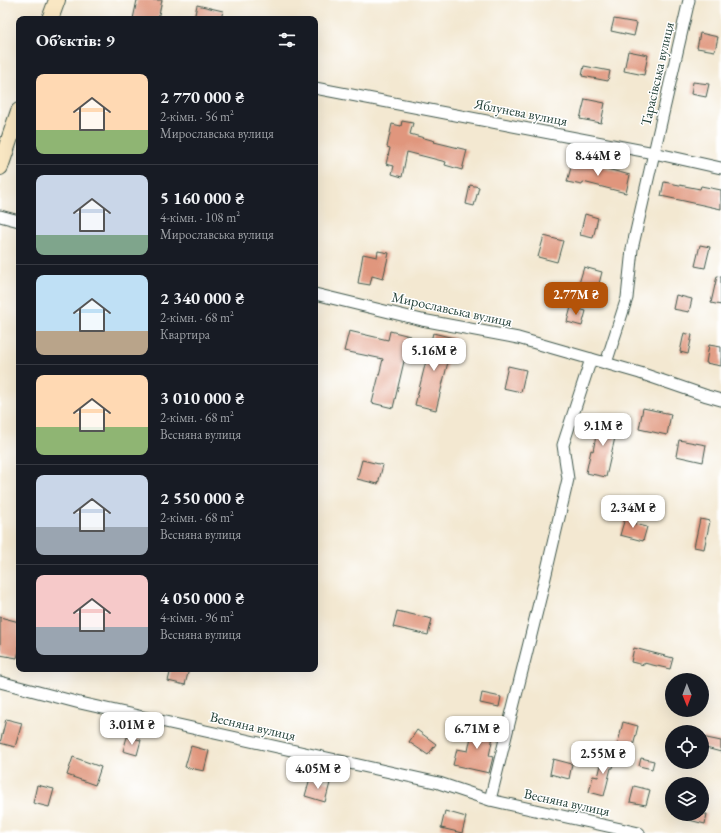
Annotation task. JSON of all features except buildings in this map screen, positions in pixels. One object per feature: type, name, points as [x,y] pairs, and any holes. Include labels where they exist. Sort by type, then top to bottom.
[{"type":"street","points":[[51,16],[57,0]]},
{"type":"street","name":"Тарасівська вулиця","points":[[606,363],[627,298],[632,249],[689,0]]},
{"type":"street","name":"Яблунева вулиця","points":[[318,89],[654,153],[721,168]]},
{"type":"street","points":[[0,167],[16,120]]},
{"type":"street","points":[[0,216],[16,220]]},
{"type":"street","name":"Мирославська вулиця","points":[[318,295],[422,320],[518,338],[640,373],[721,400]]},
{"type":"street","points":[[490,800],[568,479],[563,445],[591,359]]},
{"type":"street","name":"Весняна вулиця","points":[[0,682],[80,703],[439,783],[490,800],[639,833]]}]
